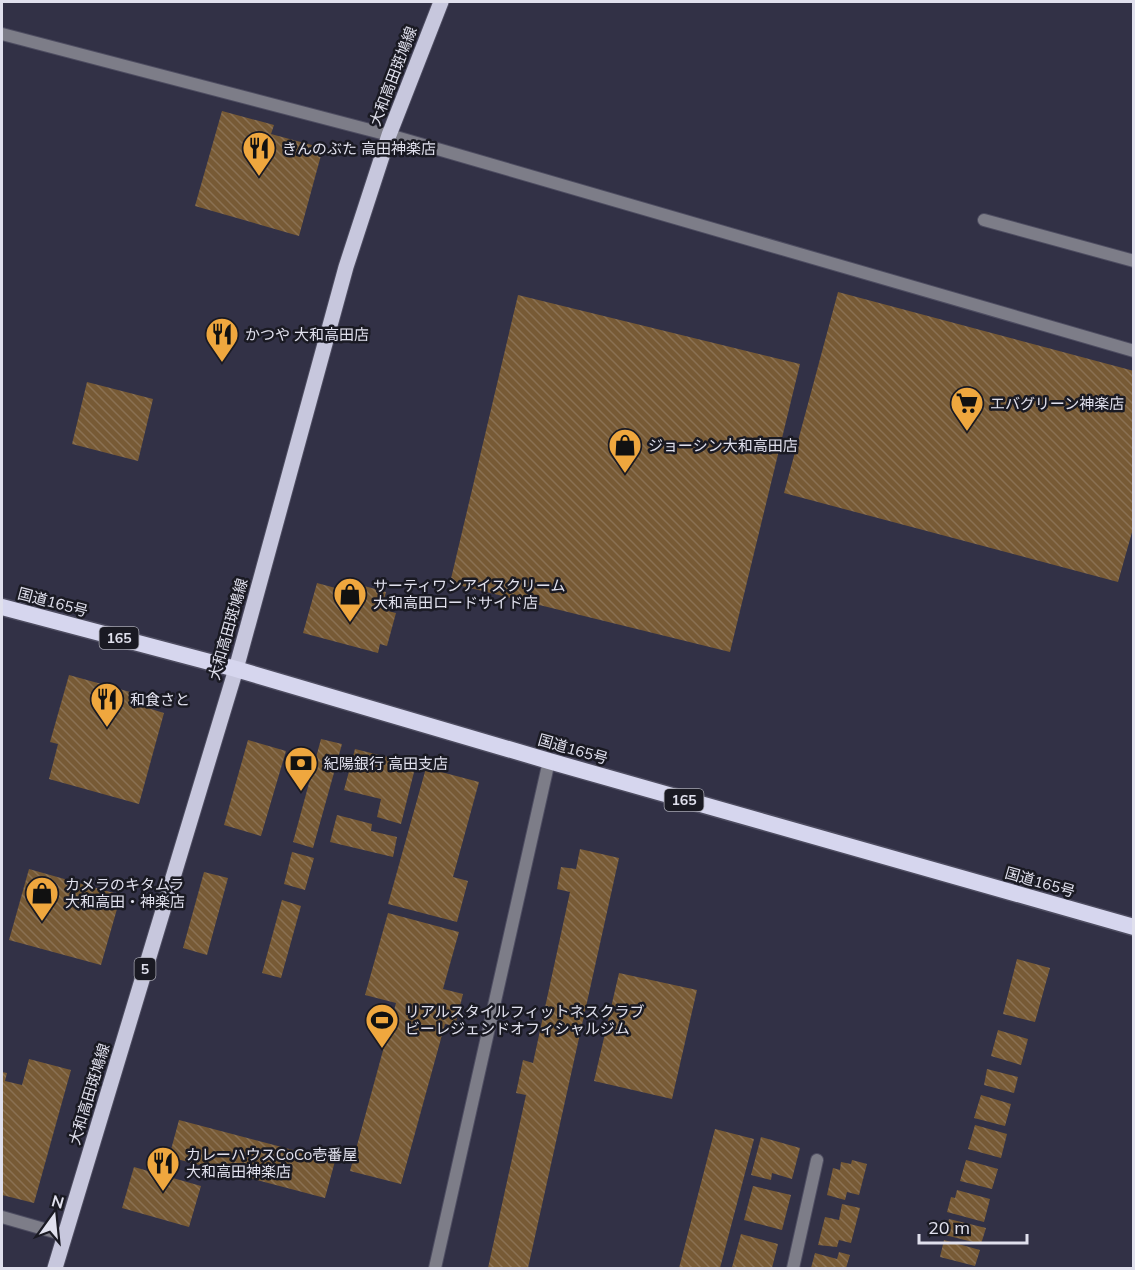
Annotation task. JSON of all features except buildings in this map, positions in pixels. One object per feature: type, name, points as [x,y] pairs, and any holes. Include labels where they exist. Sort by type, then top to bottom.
[{"type":"highway","name":"国道165号","points":[[2,607],[236,669],[549,761],[1134,927]]},
{"type":"main road","name":"大和高田斑鳩線","points":[[55,1269],[236,669],[346,267],[389,135],[441,2]]},
{"type":"street","points":[[2,34],[389,135],[1134,351]]},
{"type":"street","points":[[984,220],[1134,261]]},
{"type":"street","points":[[435,1269],[549,761]]},
{"type":"street","points":[[793,1269],[817,1160]]},
{"type":"street","points":[[2,1217],[64,1235]]},
{"type":"place","name":"きんのぶた 高田神楽店","points":[[259,177]]},
{"type":"place","name":"かつや 大和高田店","points":[[222,363]]},
{"type":"place","name":"エバグリーン神楽店","points":[[967,432]]},
{"type":"place","name":"ジョーシン大和高田店","points":[[625,474]]},
{"type":"place","name":"サーティワンアイスクリーム 大和高田ロードサイド店","points":[[350,623]]},
{"type":"place","name":"和食さと","points":[[107,728]]},
{"type":"place","name":"紀陽銀行 高田支店","points":[[301,792]]},
{"type":"place","name":"カメラのキタムラ 大和高田・神楽店","points":[[42,922]]},
{"type":"place","name":"リアルスタイルフィットネスクラブ ビーレジェンドオフィシャルジム","points":[[382,1049]]},
{"type":"place","name":"カレーハウスCoCo壱番屋 大和高田神楽店","points":[[163,1192]]}]
